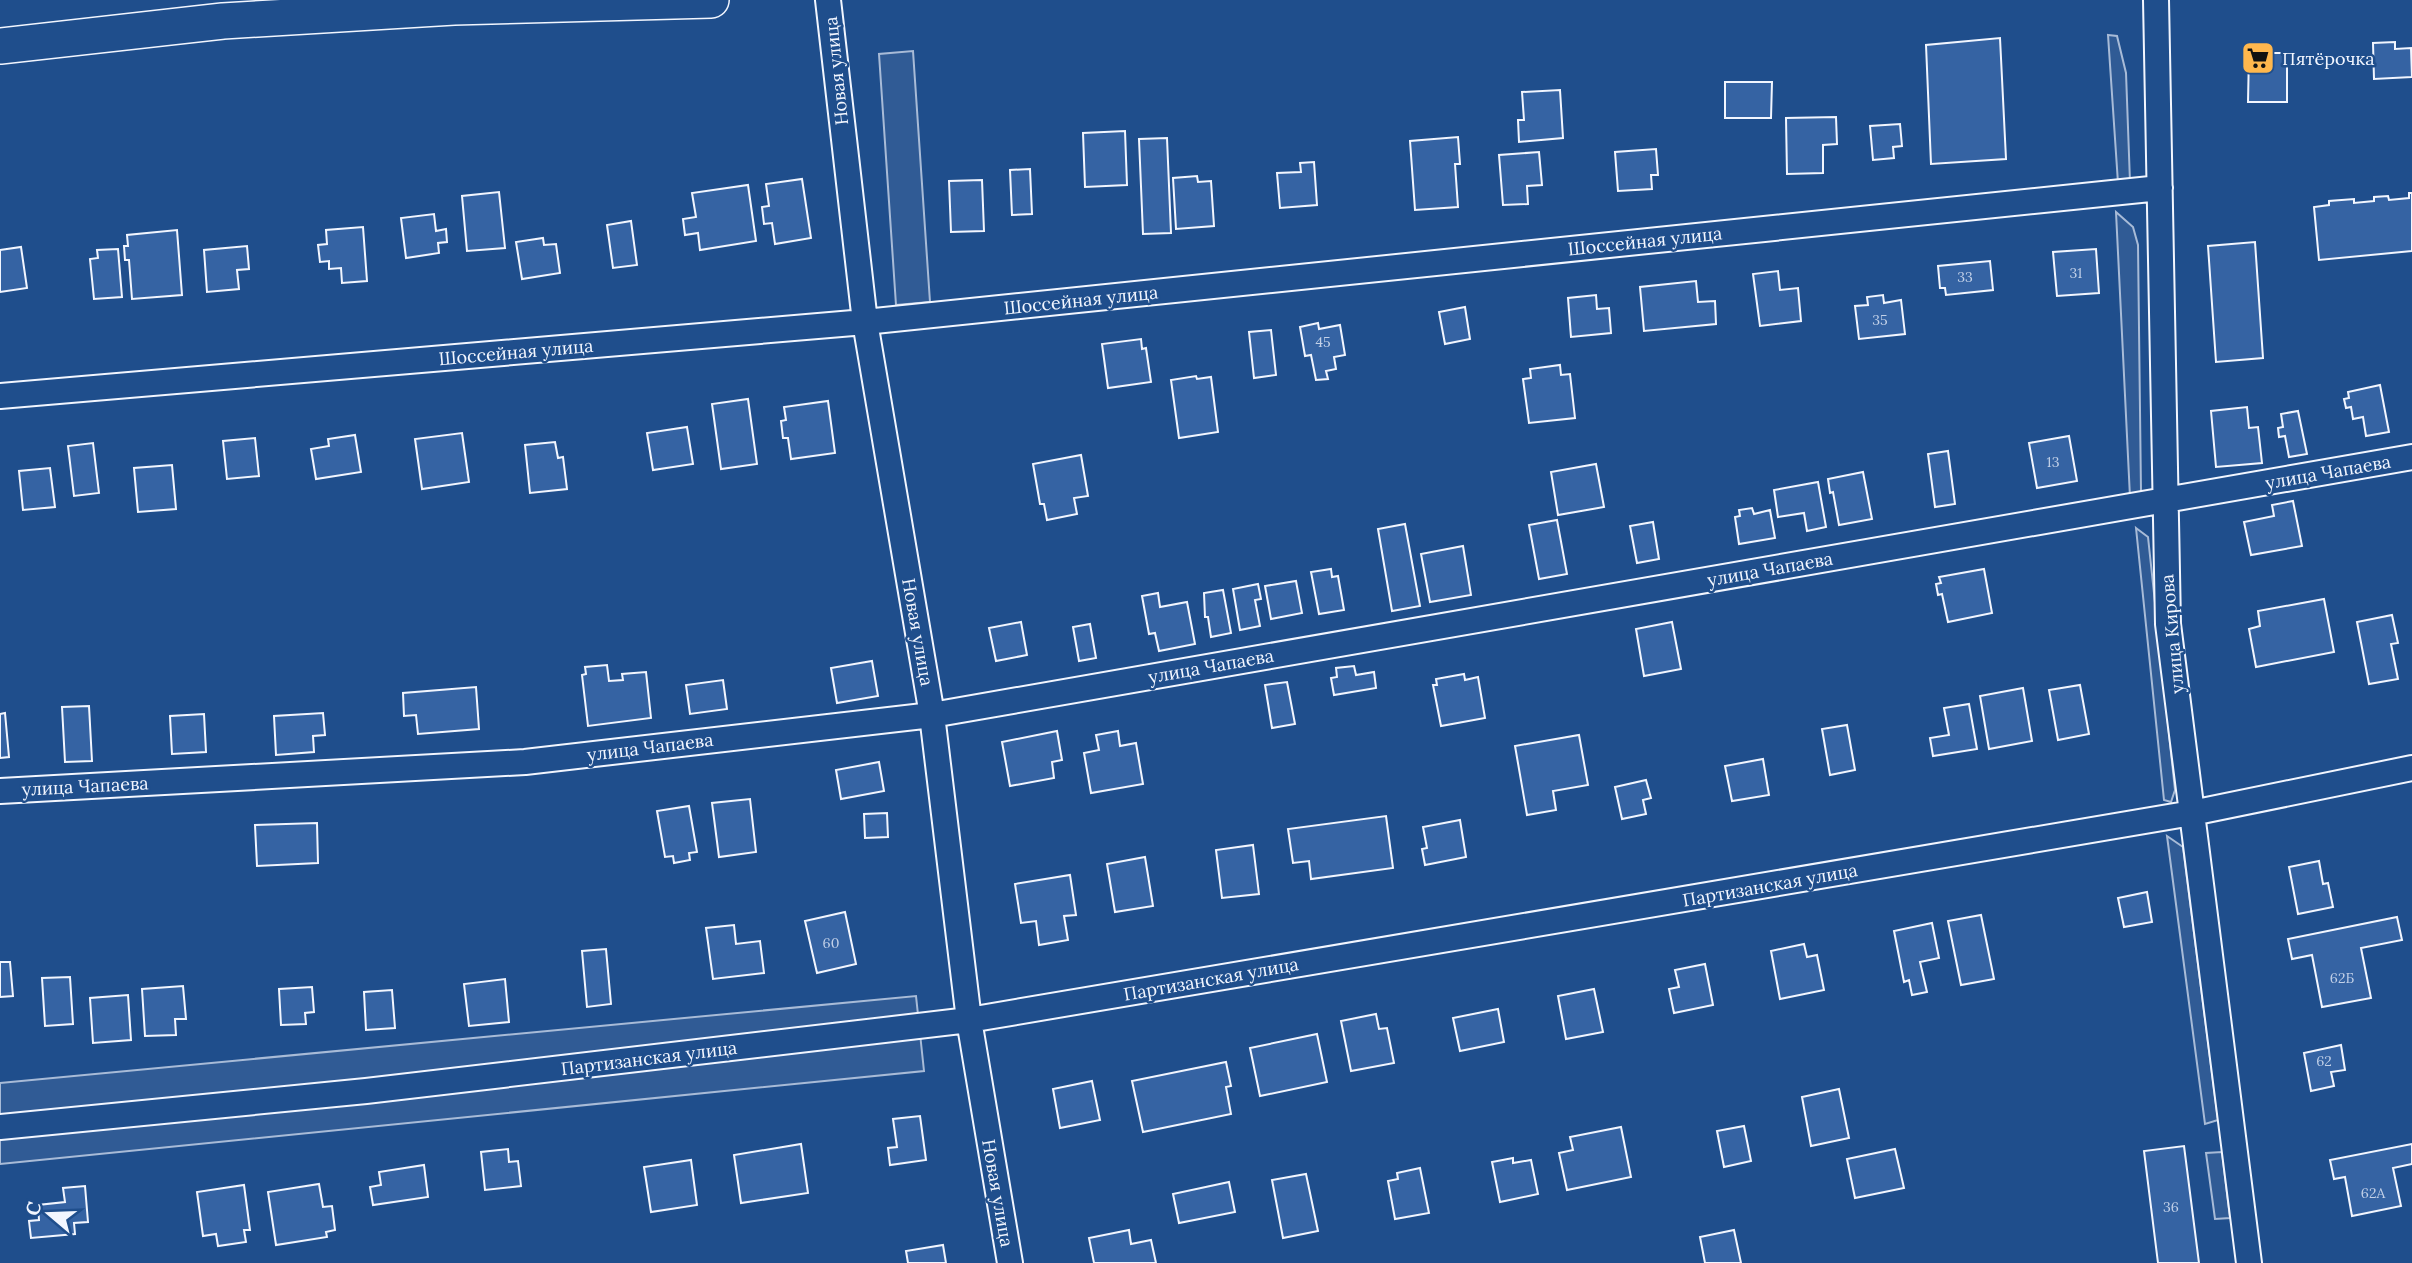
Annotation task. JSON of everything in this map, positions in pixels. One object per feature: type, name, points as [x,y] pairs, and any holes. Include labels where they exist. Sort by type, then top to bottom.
[{"type":"main road","points":[[0,46],[223,21],[453,3],[711,0]]},
{"type":"street","name":"Новая улица","points":[[828,0],[865,322],[932,715],[969,1020],[1010,1263]]},
{"type":"street","name":"улица Кирова","points":[[2156,0],[2168,624],[2249,1263]]},
{"type":"street","name":"Шоссейная улица","points":[[0,396],[865,322],[2160,188]]},
{"type":"street","name":"улица Чапаева","points":[[0,791],[525,762],[932,715],[2412,457]]},
{"type":"street","name":"Партизанская улица","points":[[0,1127],[366,1091],[969,1020],[2192,813],[2412,768]]},
{"type":"shaded area","points":[[2108,35],[2117,36],[2126,73],[2130,182],[2118,183]]},
{"type":"shaded area","points":[[913,51],[930,302],[896,305],[879,54]]},
{"type":"shaded area","points":[[2116,212],[2133,227],[2138,245],[2141,492],[2130,497]]},
{"type":"shaded area","points":[[2136,528],[2148,537],[2175,790],[2171,802],[2164,800]]},
{"type":"shaded area","points":[[2167,836],[2183,847],[2218,1120],[2205,1124]]},
{"type":"shaded area","points":[[916,996],[924,1071],[0,1164],[0,1083]]},
{"type":"shaded area","points":[[2222,1152],[2230,1218],[2215,1219],[2206,1153]]},
{"type":"building","points":[[2000,38],[2006,159],[1931,164],[1926,45]]},
{"type":"building","points":[[2395,42],[2395,49],[2411,48],[2412,77],[2374,79],[2373,43]]},
{"type":"building","points":[[2249,53],[2287,53],[2287,102],[2248,102]]},
{"type":"building","points":[[1725,82],[1772,82],[1771,118],[1725,118]]},
{"type":"building","points":[[1560,90],[1563,138],[1519,142],[1518,120],[1524,120],[1522,92]]},
{"type":"building","points":[[1836,117],[1837,144],[1823,145],[1823,173],[1787,174],[1786,118]]},
{"type":"building","points":[[1900,124],[1902,146],[1893,147],[1894,158],[1873,160],[1870,126]]},
{"type":"building","points":[[1125,131],[1127,185],[1085,187],[1083,133]]},
{"type":"building","points":[[1458,137],[1460,164],[1455,164],[1458,207],[1415,210],[1410,141]]},
{"type":"building","points":[[1167,138],[1171,233],[1143,234],[1139,139]]},
{"type":"building","points":[[1656,149],[1658,175],[1651,175],[1652,189],[1618,191],[1615,152]]},
{"type":"building","points":[[1539,152],[1542,185],[1527,186],[1528,204],[1503,205],[1499,155]]},
{"type":"building","points":[[1314,162],[1317,205],[1280,208],[1277,173],[1301,172],[1300,163]]},
{"type":"building","points":[[1030,169],[1032,214],[1012,215],[1010,170]]},
{"type":"building","points":[[1197,176],[1198,182],[1211,181],[1214,226],[1176,229],[1173,178]]},
{"type":"building","points":[[802,179],[811,238],[775,244],[772,223],[764,224],[762,207],[769,206],[766,184]]},
{"type":"building","points":[[982,180],[984,231],[951,232],[949,181]]},
{"type":"building","points":[[748,185],[756,241],[700,250],[698,233],[685,235],[683,219],[696,217],[692,193]]},
{"type":"building","points":[[499,192],[505,248],[467,251],[462,196]]},
{"type":"building","points":[[2409,193],[2412,193],[2412,251],[2319,260],[2314,207],[2329,205],[2329,201],[2354,199],[2354,203],[2374,201],[2374,197],[2388,196],[2389,200],[2409,198]]},
{"type":"building","points":[[434,214],[436,231],[446,229],[447,242],[438,243],[439,253],[406,258],[401,218]]},
{"type":"building","points":[[631,221],[637,265],[613,268],[607,225]]},
{"type":"building","points":[[363,227],[367,281],[342,283],[341,268],[329,269],[329,261],[320,262],[318,245],[327,244],[326,230]]},
{"type":"building","points":[[177,230],[182,295],[132,299],[129,260],[125,260],[124,246],[128,246],[127,235]]},
{"type":"building","points":[[543,238],[544,245],[556,244],[560,273],[522,279],[516,242]]},
{"type":"building","points":[[2255,242],[2263,358],[2216,362],[2208,246]]},
{"type":"building","points":[[247,246],[249,269],[237,270],[239,289],[207,292],[204,250]]},
{"type":"building","points":[[21,247],[27,288],[0,292],[0,250]]},
{"type":"building","points":[[118,249],[122,297],[94,299],[90,259],[98,258],[97,250]]},
{"type":"building","points":[[2096,249],[2099,293],[2057,296],[2053,252]]},
{"type":"building","points":[[1990,261],[1993,290],[1946,295],[1945,288],[1940,288],[1938,266]]},
{"type":"building","points":[[1778,271],[1780,290],[1798,288],[1801,321],[1760,326],[1753,274]]},
{"type":"building","points":[[1696,281],[1698,302],[1715,301],[1716,324],[1644,331],[1640,287]]},
{"type":"building","points":[[1596,295],[1597,309],[1609,308],[1611,333],[1571,337],[1568,298]]},
{"type":"building","points":[[1883,295],[1884,303],[1901,300],[1905,334],[1859,339],[1855,306],[1868,305],[1867,297]]},
{"type":"building","points":[[1465,307],[1470,339],[1445,344],[1439,312]]},
{"type":"building","points":[[1318,323],[1319,329],[1340,325],[1345,355],[1334,357],[1336,369],[1326,371],[1328,379],[1316,380],[1311,355],[1305,356],[1300,327]]},
{"type":"building","points":[[1271,330],[1276,375],[1254,378],[1249,332]]},
{"type":"building","points":[[1141,339],[1142,349],[1146,348],[1151,382],[1108,388],[1102,344]]},
{"type":"building","points":[[1560,365],[1561,375],[1570,374],[1575,418],[1529,423],[1523,379],[1531,378],[1530,369]]},
{"type":"building","points":[[1196,376],[1197,379],[1211,377],[1218,432],[1179,438],[1171,380]]},
{"type":"building","points":[[2380,385],[2389,432],[2366,436],[2363,417],[2353,419],[2351,407],[2346,408],[2344,399],[2349,398],[2348,392]]},
{"type":"building","points":[[748,399],[757,464],[721,469],[712,404]]},
{"type":"building","points":[[828,401],[835,453],[791,459],[788,438],[783,438],[781,421],[786,420],[784,407]]},
{"type":"building","points":[[2247,407],[2249,428],[2258,427],[2262,463],[2216,467],[2211,411]]},
{"type":"building","points":[[2298,411],[2307,454],[2289,457],[2285,436],[2279,437],[2278,428],[2283,427],[2281,414]]},
{"type":"building","points":[[687,427],[693,464],[653,470],[647,433]]},
{"type":"building","points":[[462,433],[469,482],[422,489],[415,439]]},
{"type":"building","points":[[355,435],[361,472],[316,479],[311,449],[329,446],[328,439]]},
{"type":"building","points":[[2069,436],[2077,481],[2037,488],[2029,443]]},
{"type":"building","points":[[255,438],[259,476],[227,479],[223,441]]},
{"type":"building","points":[[555,442],[558,458],[563,457],[567,489],[530,493],[525,445]]},
{"type":"building","points":[[93,443],[99,493],[74,496],[68,446]]},
{"type":"building","points":[[1948,451],[1955,504],[1935,507],[1928,454]]},
{"type":"building","points":[[1081,455],[1088,496],[1074,498],[1077,514],[1047,520],[1044,504],[1040,504],[1033,464]]},
{"type":"building","points":[[1596,464],[1604,507],[1558,515],[1551,472]]},
{"type":"building","points":[[172,465],[176,509],[138,512],[134,468]]},
{"type":"building","points":[[50,468],[55,507],[23,510],[19,471]]},
{"type":"building","points":[[1863,472],[1872,519],[1839,525],[1828,479]]},
{"type":"building","points":[[1818,482],[1826,527],[1807,531],[1804,513],[1778,517],[1774,490]]},
{"type":"building","points":[[2293,501],[2302,546],[2251,555],[2244,522],[2274,516],[2272,505]]},
{"type":"building","points":[[1752,508],[1754,514],[1770,510],[1775,538],[1739,544],[1735,517],[1740,516],[1739,510]]},
{"type":"building","points":[[1557,520],[1567,574],[1539,579],[1529,525]]},
{"type":"building","points":[[1653,522],[1659,559],[1637,563],[1630,526]]},
{"type":"building","points":[[1405,524],[1420,606],[1392,611],[1378,529]]},
{"type":"building","points":[[1463,546],[1471,595],[1430,602],[1421,554]]},
{"type":"building","points":[[1331,569],[1332,577],[1338,576],[1344,610],[1319,614],[1311,572]]},
{"type":"building","points":[[1984,569],[1992,613],[1948,622],[1942,594],[1938,595],[1936,584],[1941,583],[1939,577]]},
{"type":"building","points":[[1296,581],[1302,613],[1271,619],[1265,586]]},
{"type":"building","points":[[1258,584],[1261,599],[1255,600],[1260,626],[1240,630],[1233,589]]},
{"type":"building","points":[[1223,590],[1231,633],[1211,637],[1208,617],[1205,617],[1204,593]]},
{"type":"building","points":[[1158,593],[1160,607],[1187,602],[1195,644],[1159,651],[1155,633],[1149,634],[1142,596]]},
{"type":"building","points":[[2324,599],[2334,652],[2256,667],[2249,629],[2260,626],[2258,611]]},
{"type":"building","points":[[2392,615],[2398,643],[2391,644],[2398,679],[2369,684],[2357,622]]},
{"type":"building","points":[[1021,622],[1027,655],[996,661],[989,628]]},
{"type":"building","points":[[1672,622],[1681,669],[1644,676],[1636,629]]},
{"type":"building","points":[[1090,624],[1096,658],[1079,661],[1073,627]]},
{"type":"building","points":[[872,661],[878,696],[837,703],[831,668]]},
{"type":"building","points":[[607,665],[609,681],[623,680],[622,674],[646,672],[651,718],[588,726],[582,675],[586,674],[585,667]]},
{"type":"building","points":[[1354,666],[1356,675],[1374,672],[1376,688],[1334,695],[1331,678],[1337,677],[1336,668]]},
{"type":"building","points":[[1464,674],[1465,680],[1478,677],[1485,718],[1441,726],[1433,685],[1437,685],[1436,679]]},
{"type":"building","points":[[723,680],[727,709],[690,714],[686,685]]},
{"type":"building","points":[[1287,682],[1295,724],[1272,728],[1265,685]]},
{"type":"building","points":[[2080,685],[2089,734],[2058,740],[2049,690]]},
{"type":"building","points":[[476,687],[479,729],[418,734],[416,715],[404,716],[403,693]]},
{"type":"building","points":[[2023,688],[2032,741],[1989,749],[1980,696]]},
{"type":"building","points":[[1969,704],[1977,749],[1933,756],[1930,738],[1949,735],[1944,708]]},
{"type":"building","points":[[89,706],[92,761],[65,762],[62,707]]},
{"type":"building","points":[[5,713],[9,757],[0,758],[0,714]]},
{"type":"building","points":[[323,713],[325,735],[313,736],[314,752],[276,755],[274,716]]},
{"type":"building","points":[[204,714],[206,752],[172,754],[170,716]]},
{"type":"building","points":[[1847,725],[1855,770],[1830,775],[1822,729]]},
{"type":"building","points":[[1057,731],[1062,760],[1052,762],[1054,778],[1010,786],[1002,742]]},
{"type":"building","points":[[1118,731],[1120,746],[1136,743],[1143,784],[1091,793],[1084,753],[1099,750],[1096,735]]},
{"type":"building","points":[[1579,735],[1588,785],[1553,791],[1556,810],[1527,815],[1515,746]]},
{"type":"building","points":[[1763,759],[1769,795],[1732,801],[1725,766]]},
{"type":"building","points":[[879,762],[884,791],[841,799],[836,770]]},
{"type":"building","points":[[1646,780],[1651,798],[1643,800],[1646,814],[1622,819],[1615,787]]},
{"type":"building","points":[[750,799],[756,852],[719,857],[712,803]]},
{"type":"building","points":[[689,806],[697,852],[689,853],[690,860],[674,863],[673,856],[665,857],[657,811]]},
{"type":"building","points":[[887,813],[888,837],[865,838],[864,814]]},
{"type":"building","points":[[1386,816],[1393,868],[1311,879],[1309,861],[1293,863],[1288,829]]},
{"type":"building","points":[[1460,820],[1466,857],[1425,865],[1422,849],[1427,848],[1423,827]]},
{"type":"building","points":[[317,823],[318,863],[257,866],[255,825]]},
{"type":"building","points":[[1253,845],[1259,894],[1222,898],[1216,850]]},
{"type":"building","points":[[1145,857],[1153,906],[1115,912],[1107,864]]},
{"type":"building","points":[[2319,861],[2323,884],[2328,883],[2333,907],[2298,914],[2289,867]]},
{"type":"building","points":[[1070,875],[1076,915],[1064,916],[1068,940],[1039,945],[1036,921],[1021,923],[1015,884]]},
{"type":"building","points":[[2147,892],[2152,922],[2124,927],[2118,898]]},
{"type":"building","points":[[845,912],[856,964],[817,973],[805,921]]},
{"type":"building","points":[[1981,915],[1994,979],[1961,985],[1948,921]]},
{"type":"building","points":[[2397,917],[2402,940],[2361,948],[2371,998],[2322,1007],[2312,955],[2292,959],[2288,939]]},
{"type":"building","points":[[1932,923],[1939,958],[1920,962],[1927,992],[1912,995],[1909,980],[1904,982],[1894,931]]},
{"type":"building","points":[[734,925],[736,944],[760,941],[764,973],[713,979],[706,928]]},
{"type":"building","points":[[1804,944],[1807,957],[1817,955],[1824,990],[1780,999],[1771,951]]},
{"type":"building","points":[[606,949],[611,1004],[587,1007],[582,951]]},
{"type":"building","points":[[0,962],[10,962],[13,996],[0,997]]},
{"type":"building","points":[[1705,964],[1713,1005],[1674,1013],[1669,989],[1679,987],[1675,970]]},
{"type":"building","points":[[70,977],[73,1024],[45,1026],[42,978]]},
{"type":"building","points":[[505,979],[509,1022],[469,1026],[464,984]]},
{"type":"building","points":[[183,986],[186,1019],[175,1019],[176,1035],[145,1036],[142,989]]},
{"type":"building","points":[[312,987],[314,1012],[305,1013],[306,1024],[281,1025],[279,989]]},
{"type":"building","points":[[1594,989],[1603,1032],[1566,1039],[1558,996]]},
{"type":"building","points":[[392,990],[395,1028],[366,1030],[364,992]]},
{"type":"building","points":[[128,995],[131,1040],[93,1043],[90,998]]},
{"type":"building","points":[[1498,1009],[1504,1042],[1460,1051],[1453,1018]]},
{"type":"building","points":[[1376,1014],[1379,1029],[1387,1028],[1394,1063],[1351,1071],[1341,1021]]},
{"type":"building","points":[[1317,1034],[1327,1082],[1260,1096],[1250,1048]]},
{"type":"building","points":[[2341,1045],[2345,1070],[2331,1072],[2334,1086],[2311,1091],[2304,1053]]},
{"type":"building","points":[[1226,1062],[1231,1086],[1226,1087],[1231,1114],[1143,1132],[1132,1081]]},
{"type":"building","points":[[1092,1081],[1100,1120],[1060,1128],[1053,1089]]},
{"type":"building","points":[[1839,1089],[1849,1138],[1811,1146],[1802,1097]]},
{"type":"building","points":[[920,1116],[926,1160],[890,1165],[888,1148],[897,1147],[893,1119]]},
{"type":"building","points":[[1744,1126],[1751,1161],[1724,1167],[1717,1131]]},
{"type":"building","points":[[1621,1127],[1631,1177],[1567,1190],[1559,1153],[1573,1150],[1570,1137]]},
{"type":"building","points":[[801,1144],[808,1193],[741,1203],[734,1155]]},
{"type":"building","points":[[2412,1144],[2412,1164],[2393,1168],[2401,1206],[2352,1216],[2345,1177],[2334,1179],[2330,1160]]},
{"type":"building","points":[[2184,1146],[2199,1263],[2158,1263],[2144,1151]]},
{"type":"building","points":[[508,1149],[509,1162],[518,1161],[521,1186],[485,1190],[481,1152]]},
{"type":"building","points":[[1895,1149],[1904,1188],[1855,1198],[1847,1159]]},
{"type":"building","points":[[1513,1158],[1513,1163],[1531,1160],[1538,1194],[1500,1202],[1492,1162]]},
{"type":"building","points":[[691,1160],[697,1205],[651,1212],[644,1167]]},
{"type":"building","points":[[424,1165],[428,1197],[373,1205],[370,1187],[381,1185],[379,1172]]},
{"type":"building","points":[[1420,1168],[1429,1213],[1395,1219],[1388,1181],[1398,1179],[1397,1173]]},
{"type":"building","points":[[1306,1174],[1318,1231],[1283,1238],[1272,1180]]},
{"type":"building","points":[[1229,1182],[1235,1212],[1179,1223],[1173,1194]]},
{"type":"building","points":[[319,1184],[323,1207],[332,1206],[335,1230],[326,1232],[327,1237],[276,1245],[268,1192]]},
{"type":"building","points":[[244,1185],[250,1230],[244,1230],[246,1242],[218,1246],[216,1234],[203,1236],[197,1192]]},
{"type":"building","points":[[85,1186],[88,1222],[74,1223],[75,1234],[31,1238],[29,1221],[39,1220],[38,1205],[65,1202],[63,1188]]},
{"type":"building","points":[[1129,1230],[1131,1244],[1151,1240],[1156,1263],[1094,1263],[1089,1238]]},
{"type":"building","points":[[1734,1230],[1741,1263],[1705,1263],[1700,1237]]},
{"type":"building","points":[[943,1245],[946,1263],[908,1263],[906,1251]]},
{"type":"place","name":"Пятёрочка","points":[[2258,58]]}]
